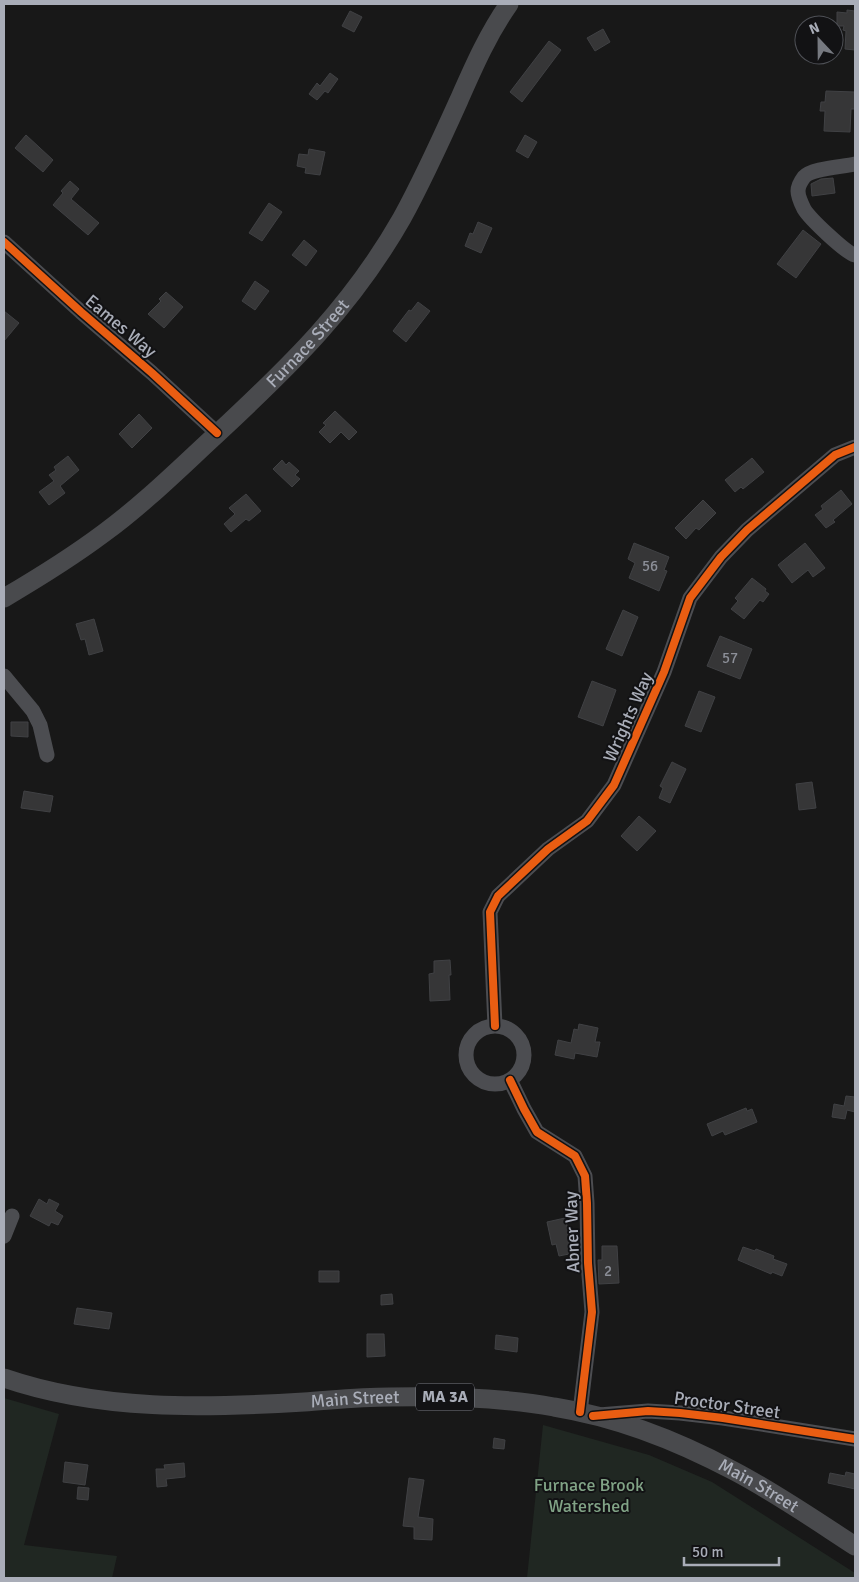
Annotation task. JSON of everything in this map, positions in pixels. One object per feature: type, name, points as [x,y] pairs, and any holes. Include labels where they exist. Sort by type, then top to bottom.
[{"type":"main road","name":"Furnace Street","points":[[4,598],[56,567],[106,532],[152,494],[264,390],[314,339],[348,300],[377,259],[416,191],[479,55],[509,4]]},
{"type":"main road","name":"Main Street","points":[[4,1378],[64,1394],[138,1404],[236,1404],[386,1397],[447,1397],[529,1403],[587,1414],[648,1433],[711,1459],[784,1499],[855,1546]]},
{"type":"street","points":[[855,164],[816,171],[805,176],[799,185],[798,193],[804,210],[837,244],[855,255]]},
{"type":"street","name":"Eames Way","points":[[4,242],[152,373],[217,434]]},
{"type":"street","name":"Wrights Way","points":[[495,1026],[490,912],[498,896],[548,849],[587,820],[614,785],[664,672],[690,598],[721,557],[746,530],[835,455],[855,446]]},
{"type":"street","points":[[4,676],[33,711],[40,725],[47,755]]},
{"type":"street","points":[[495,1026],[510,1029],[516,1034],[523,1047],[524,1062],[521,1069],[510,1080],[495,1084],[481,1080],[470,1070],[467,1063],[467,1048],[474,1034],[487,1027],[495,1026]]},
{"type":"street","name":"Abner Way","points":[[510,1080],[537,1132],[575,1156],[585,1176],[592,1312],[587,1414]]},
{"type":"street","points":[[4,1236],[12,1216]]},
{"type":"street","name":"Proctor Street","points":[[587,1414],[648,1411],[680,1413],[855,1439]]},
{"type":"green space","points":[[4,1398],[59,1414],[24,1545],[117,1556],[112,1578],[4,1578]]},
{"type":"green space","name":"Furnace Brook Watershed","points":[[543,1425],[649,1455],[712,1482],[855,1573],[855,1578],[527,1578]]},
{"type":"building","points":[[847,10],[855,11],[855,50],[845,49],[846,31],[844,30],[844,15],[837,15],[837,12],[847,13]]},
{"type":"building","points":[[350,11],[362,17],[354,32],[342,26]]},
{"type":"building","points":[[603,29],[610,42],[595,51],[587,38]]},
{"type":"building","points":[[549,41],[561,50],[522,102],[510,92]]},
{"type":"building","points":[[330,73],[338,79],[328,93],[325,91],[317,100],[309,94],[317,83],[320,86]]},
{"type":"building","points":[[826,91],[855,92],[855,109],[851,109],[850,132],[824,131],[825,111],[820,111],[821,102],[825,102]]},
{"type":"building","points":[[26,135],[53,160],[43,172],[15,148]]},
{"type":"building","points":[[525,135],[537,142],[528,158],[516,151]]},
{"type":"building","points":[[309,149],[325,152],[320,175],[305,173],[306,168],[297,166],[299,154],[308,155]]},
{"type":"building","points":[[833,178],[835,193],[812,196],[811,184],[821,179]]},
{"type":"building","points":[[70,181],[79,189],[71,199],[99,223],[88,235],[53,205],[63,193],[61,191]]},
{"type":"building","points":[[269,203],[282,212],[262,241],[249,233]]},
{"type":"building","points":[[478,222],[492,228],[481,253],[465,246],[470,233],[473,234]]},
{"type":"building","points":[[803,230],[821,244],[796,278],[777,264]]},
{"type":"building","points":[[304,240],[317,251],[306,266],[292,255]]},
{"type":"building","points":[[255,281],[269,291],[255,310],[242,301]]},
{"type":"building","points":[[166,292],[183,307],[164,328],[148,314],[161,301],[159,299]]},
{"type":"building","points":[[418,302],[430,311],[406,342],[393,331],[409,310],[411,311]]},
{"type":"building","points":[[4,311],[19,323],[4,341]]},
{"type":"building","points":[[335,411],[357,432],[349,440],[341,432],[330,443],[319,432],[326,425],[323,423]]},
{"type":"building","points":[[139,414],[152,428],[132,448],[119,434]]},
{"type":"building","points":[[68,456],[79,470],[60,486],[65,493],[49,505],[39,492],[54,481],[49,475],[56,470],[54,467]]},
{"type":"building","points":[[752,458],[764,472],[743,489],[741,487],[735,492],[725,480]]},
{"type":"building","points":[[282,460],[286,465],[289,462],[299,471],[295,475],[300,479],[292,487],[273,469]]},
{"type":"building","points":[[841,490],[852,504],[833,520],[835,522],[826,528],[815,515],[823,509],[821,506]]},
{"type":"building","points":[[246,494],[261,511],[249,521],[246,519],[231,532],[224,524],[235,514],[229,508]]},
{"type":"building","points":[[703,500],[716,513],[699,530],[696,528],[686,539],[675,528]]},
{"type":"building","points":[[634,543],[669,557],[664,570],[667,571],[659,591],[629,578],[635,563],[628,559]]},
{"type":"building","points":[[805,543],[825,568],[813,577],[808,570],[792,583],[778,565]]},
{"type":"building","points":[[752,578],[766,589],[765,591],[769,594],[763,602],[760,600],[744,619],[731,609],[738,601],[735,598]]},
{"type":"building","points":[[623,610],[638,617],[622,656],[606,649]]},
{"type":"building","points":[[94,619],[103,651],[89,655],[85,639],[81,640],[76,624]]},
{"type":"building","points":[[720,636],[752,649],[740,679],[707,666]]},
{"type":"building","points":[[592,681],[616,690],[603,726],[578,717]]},
{"type":"building","points":[[699,691],[715,697],[701,732],[685,726]]},
{"type":"building","points":[[11,722],[28,722],[28,737],[11,736]]},
{"type":"building","points":[[672,762],[686,769],[670,803],[659,798],[663,788],[660,786]]},
{"type":"building","points":[[812,782],[816,808],[799,810],[796,784]]},
{"type":"building","points":[[24,791],[53,796],[50,812],[21,808]]},
{"type":"building","points":[[639,816],[656,831],[637,851],[621,836]]},
{"type":"building","points":[[450,960],[450,1000],[430,1001],[429,974],[434,973],[434,961]]},
{"type":"building","points":[[579,1024],[598,1028],[595,1042],[600,1042],[597,1057],[575,1053],[574,1059],[555,1055],[558,1040],[571,1043],[574,1029],[578,1030]]},
{"type":"building","points":[[846,1096],[855,1097],[855,1112],[847,1110],[845,1119],[832,1117],[834,1104],[844,1106]]},
{"type":"building","points":[[746,1108],[747,1111],[752,1109],[757,1122],[725,1135],[723,1131],[712,1136],[707,1124]]},
{"type":"building","points":[[39,1199],[47,1204],[49,1199],[59,1204],[55,1211],[63,1216],[58,1225],[51,1222],[49,1226],[30,1216]]},
{"type":"building","points":[[565,1218],[574,1253],[559,1256],[556,1244],[552,1245],[547,1222]]},
{"type":"building","points":[[602,1246],[617,1246],[619,1283],[599,1284],[598,1260],[602,1260]]},
{"type":"building","points":[[743,1247],[755,1251],[756,1249],[774,1256],[773,1259],[787,1264],[782,1276],[772,1272],[771,1274],[738,1260]]},
{"type":"building","points":[[319,1271],[339,1271],[339,1282],[319,1282]]},
{"type":"building","points":[[392,1294],[393,1304],[381,1305],[381,1295]]},
{"type":"building","points":[[77,1308],[112,1313],[109,1329],[74,1324]]},
{"type":"building","points":[[367,1334],[384,1334],[385,1356],[367,1357]]},
{"type":"building","points":[[496,1335],[518,1338],[517,1352],[495,1349]]},
{"type":"building","points":[[494,1438],[505,1440],[504,1449],[493,1448]]},
{"type":"building","points":[[65,1462],[88,1465],[85,1485],[63,1482]]},
{"type":"building","points":[[184,1463],[185,1477],[166,1479],[167,1486],[157,1487],[156,1469],[165,1469],[164,1465]]},
{"type":"building","points":[[846,1472],[855,1474],[855,1489],[828,1483],[830,1473],[845,1476]]},
{"type":"building","points":[[409,1478],[424,1480],[418,1517],[433,1519],[432,1540],[414,1539],[414,1527],[403,1526]]},
{"type":"building","points":[[78,1487],[89,1488],[88,1500],[77,1499]]},
{"type":"cycle path","points":[[4,242],[217,433]]},
{"type":"cycle path","points":[[495,1026],[490,912],[498,896],[548,849],[587,821],[614,785],[664,672],[690,598],[721,557],[747,530],[835,455],[855,447]]},
{"type":"cycle path","points":[[510,1080],[537,1132],[575,1156],[585,1176],[592,1312],[580,1412]]},
{"type":"cycle path","points":[[593,1416],[648,1411],[680,1413],[855,1439]]}]
